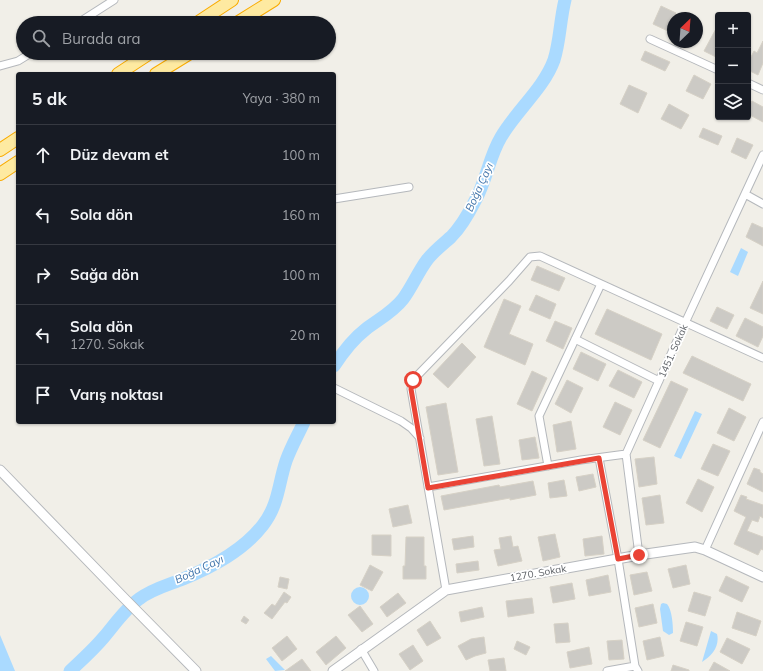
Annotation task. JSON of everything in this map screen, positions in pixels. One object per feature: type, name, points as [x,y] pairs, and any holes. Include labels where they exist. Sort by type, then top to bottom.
[{"type":"highway","points":[[207,16],[232,0]]},
{"type":"highway","points":[[248,16],[274,0]]},
{"type":"highway","points":[[121,72],[139,60]]},
{"type":"highway","points":[[159,72],[179,60]]},
{"type":"highway","points":[[0,150],[16,139]]},
{"type":"highway","points":[[0,174],[16,163]]},
{"type":"street","points":[[89,16],[114,0]]},
{"type":"street","points":[[650,39],[715,69]]},
{"type":"street","points":[[0,66],[20,60]]},
{"type":"street","points":[[750,84],[763,90]]},
{"type":"street","name":"1451. Sokak","points":[[626,454],[763,155]]},
{"type":"street","points":[[336,199],[409,187]]},
{"type":"street","points":[[745,194],[763,204]]},
{"type":"street","points":[[446,590],[411,389],[413,380],[530,257],[540,256],[763,358]]},
{"type":"street","points":[[548,466],[539,416],[601,284]]},
{"type":"street","points":[[575,339],[659,381]]},
{"type":"street","points":[[337,389],[401,421],[411,428],[420,438]]},
{"type":"street","points":[[705,550],[762,427]]},
{"type":"street","points":[[428,488],[548,466],[626,454],[639,555]]},
{"type":"street","points":[[599,458],[637,668],[607,671]]},
{"type":"street","points":[[0,470],[196,671]]},
{"type":"street","name":"1270. Sokak","points":[[333,671],[446,590],[639,555],[695,548],[705,550],[763,577]]},
{"type":"street","points":[[361,650],[374,671]]},
{"type":"water","points":[[741,248],[748,252],[738,276],[730,272]]},
{"type":"water","points":[[695,411],[702,414],[681,459],[674,456]]},
{"type":"water","points":[[360,587],[366,590],[369,596],[366,602],[360,605],[354,602],[351,596],[354,590]]},
{"type":"water","points":[[661,604],[667,604],[669,607],[672,617],[673,633],[669,635],[663,631],[660,609]]},
{"type":"water","points":[[711,631],[717,634],[718,638],[716,647],[712,654],[702,662]]},
{"type":"water","points":[[0,635],[15,671],[0,671]]},
{"type":"water","points":[[271,656],[285,670],[275,671],[266,659]]},
{"type":"building","points":[[661,6],[674,12],[667,12],[667,31],[653,24]]},
{"type":"building","points":[[715,31],[715,56],[704,51]]},
{"type":"building","points":[[763,41],[763,63],[758,75],[751,72],[751,57],[754,51],[757,53]]},
{"type":"building","points":[[645,51],[670,62],[665,71],[641,60]]},
{"type":"building","points":[[694,75],[711,84],[703,99],[686,91]]},
{"type":"building","points":[[629,85],[647,93],[638,113],[620,104]]},
{"type":"building","points":[[752,101],[763,107],[763,122],[751,116]]},
{"type":"building","points":[[669,104],[689,115],[681,129],[661,119]]},
{"type":"building","points":[[703,128],[722,136],[718,145],[699,137]]},
{"type":"building","points":[[737,138],[753,145],[746,159],[731,152]]},
{"type":"building","points":[[752,223],[763,228],[763,246],[746,237]]},
{"type":"building","points":[[537,266],[565,278],[559,291],[531,280]]},
{"type":"building","points":[[763,281],[763,314],[750,308]]},
{"type":"building","points":[[536,295],[556,304],[550,319],[529,310]]},
{"type":"building","points":[[504,299],[521,306],[509,334],[533,344],[525,365],[484,347]]},
{"type":"building","points":[[717,307],[734,315],[727,329],[710,321]]},
{"type":"building","points":[[607,309],[662,334],[651,360],[595,334]]},
{"type":"building","points":[[745,318],[763,327],[763,336],[758,347],[736,336]]},
{"type":"building","points":[[555,321],[572,328],[563,349],[546,341]]},
{"type":"building","points":[[462,343],[476,357],[448,388],[433,374]]},
{"type":"building","points":[[581,352],[606,364],[598,381],[573,369]]},
{"type":"building","points":[[692,356],[751,384],[743,401],[683,373]]},
{"type":"building","points":[[618,370],[642,382],[634,398],[609,386]]},
{"type":"building","points":[[532,371],[547,378],[532,411],[517,404]]},
{"type":"building","points":[[567,380],[583,388],[571,413],[555,404]]},
{"type":"building","points":[[671,381],[688,389],[660,448],[643,440]]},
{"type":"building","points":[[615,402],[632,410],[620,435],[603,427]]},
{"type":"building","points":[[446,403],[458,472],[438,475],[426,407]]},
{"type":"building","points":[[729,408],[746,417],[734,441],[717,433]]},
{"type":"building","points":[[492,416],[500,464],[484,466],[476,419]]},
{"type":"building","points":[[571,421],[576,449],[557,452],[553,425]]},
{"type":"building","points":[[535,437],[539,458],[522,460],[519,440]]},
{"type":"building","points":[[713,444],[730,451],[718,476],[701,469]]},
{"type":"building","points":[[654,457],[657,484],[639,487],[635,459]]},
{"type":"building","points":[[754,468],[760,470],[763,474],[763,492],[747,484]]},
{"type":"building","points":[[593,474],[596,487],[579,491],[576,477]]},
{"type":"building","points":[[698,479],[714,487],[702,512],[686,503]]},
{"type":"building","points":[[564,480],[567,496],[550,498],[548,483]]},
{"type":"building","points":[[533,481],[536,495],[510,500],[510,498],[444,510],[441,496],[499,485],[500,487]]},
{"type":"building","points":[[660,495],[664,523],[646,525],[642,498]]},
{"type":"building","points":[[741,495],[747,497],[746,499],[763,505],[763,518],[760,516],[758,522],[752,520],[747,531],[763,537],[763,550],[761,549],[758,555],[734,544],[746,517],[734,511]]},
{"type":"building","points":[[408,505],[412,523],[393,527],[389,509]]},
{"type":"building","points":[[555,534],[560,557],[543,561],[538,537]]},
{"type":"building","points":[[372,535],[391,535],[391,556],[372,555]]},
{"type":"building","points":[[473,536],[474,547],[454,550],[452,539]]},
{"type":"building","points":[[511,536],[513,547],[518,546],[522,561],[498,566],[494,550],[501,549],[499,538]]},
{"type":"building","points":[[602,536],[604,554],[585,556],[583,539]]},
{"type":"building","points":[[406,537],[424,537],[424,566],[426,566],[426,579],[403,579]]},
{"type":"building","points":[[478,561],[479,570],[457,573],[456,564]]},
{"type":"building","points":[[370,565],[383,572],[372,591],[360,585]]},
{"type":"building","points":[[686,565],[690,584],[673,588],[668,569]]},
{"type":"building","points":[[647,572],[652,591],[634,595],[630,575]]},
{"type":"building","points":[[608,575],[611,592],[589,596],[586,580]]},
{"type":"building","points":[[726,576],[749,587],[742,602],[719,591]]},
{"type":"building","points":[[280,577],[289,579],[287,589],[278,587]]},
{"type":"building","points":[[572,583],[575,599],[553,603],[550,587]]},
{"type":"building","points":[[284,592],[291,597],[287,603],[285,602],[272,619],[264,613],[272,604],[275,606]]},
{"type":"building","points":[[694,592],[711,597],[705,616],[688,611]]},
{"type":"building","points":[[398,593],[406,603],[387,617],[380,607]]},
{"type":"building","points":[[532,598],[534,613],[508,617],[506,601]]},
{"type":"building","points":[[653,604],[657,623],[639,627],[635,608]]},
{"type":"building","points":[[360,606],[373,624],[362,632],[348,615]]},
{"type":"building","points":[[482,607],[484,617],[461,622],[459,612]]},
{"type":"building","points":[[737,612],[761,621],[756,636],[732,628]]},
{"type":"building","points":[[244,616],[249,620],[246,624],[241,621]]},
{"type":"building","points":[[430,621],[441,638],[427,646],[417,630]]},
{"type":"building","points":[[686,622],[703,627],[697,646],[680,641]]},
{"type":"building","points":[[568,623],[570,642],[556,643],[554,624]]},
{"type":"building","points":[[287,636],[297,649],[282,661],[272,648]]},
{"type":"building","points":[[336,636],[346,648],[326,665],[316,652]]},
{"type":"building","points":[[484,637],[486,653],[466,660],[458,646],[471,639]]},
{"type":"building","points":[[660,637],[664,656],[647,660],[643,641]]},
{"type":"building","points":[[727,638],[750,649],[742,664],[720,652]]},
{"type":"building","points":[[622,640],[624,659],[609,660],[607,641]]},
{"type":"building","points":[[517,641],[530,647],[526,655],[514,649]]},
{"type":"building","points":[[413,645],[423,661],[410,670],[399,654]]},
{"type":"building","points":[[589,647],[592,664],[570,668],[567,652]]},
{"type":"building","points":[[504,658],[506,671],[490,671],[488,660]]},
{"type":"building","points":[[302,659],[311,671],[285,671]]},
{"type":"building","points":[[714,662],[730,671],[709,671]]},
{"type":"building","points":[[673,665],[689,670],[689,671],[671,671]]},
{"type":"waterway","name":"Boğa Çayı","points":[[336,363],[357,337],[399,304],[427,260],[455,233],[465,219],[480,191],[501,137],[507,127],[544,80],[554,60],[565,0]]},
{"type":"waterway","name":"Boğa Çayı","points":[[70,671],[96,646],[125,612],[139,599],[155,590],[183,579],[216,563],[237,550],[255,534],[263,525],[272,510],[278,494],[286,461],[303,424]]},
{"type":"route","points":[[413,380],[411,389],[428,488],[599,458],[618,559],[639,555]]}]
